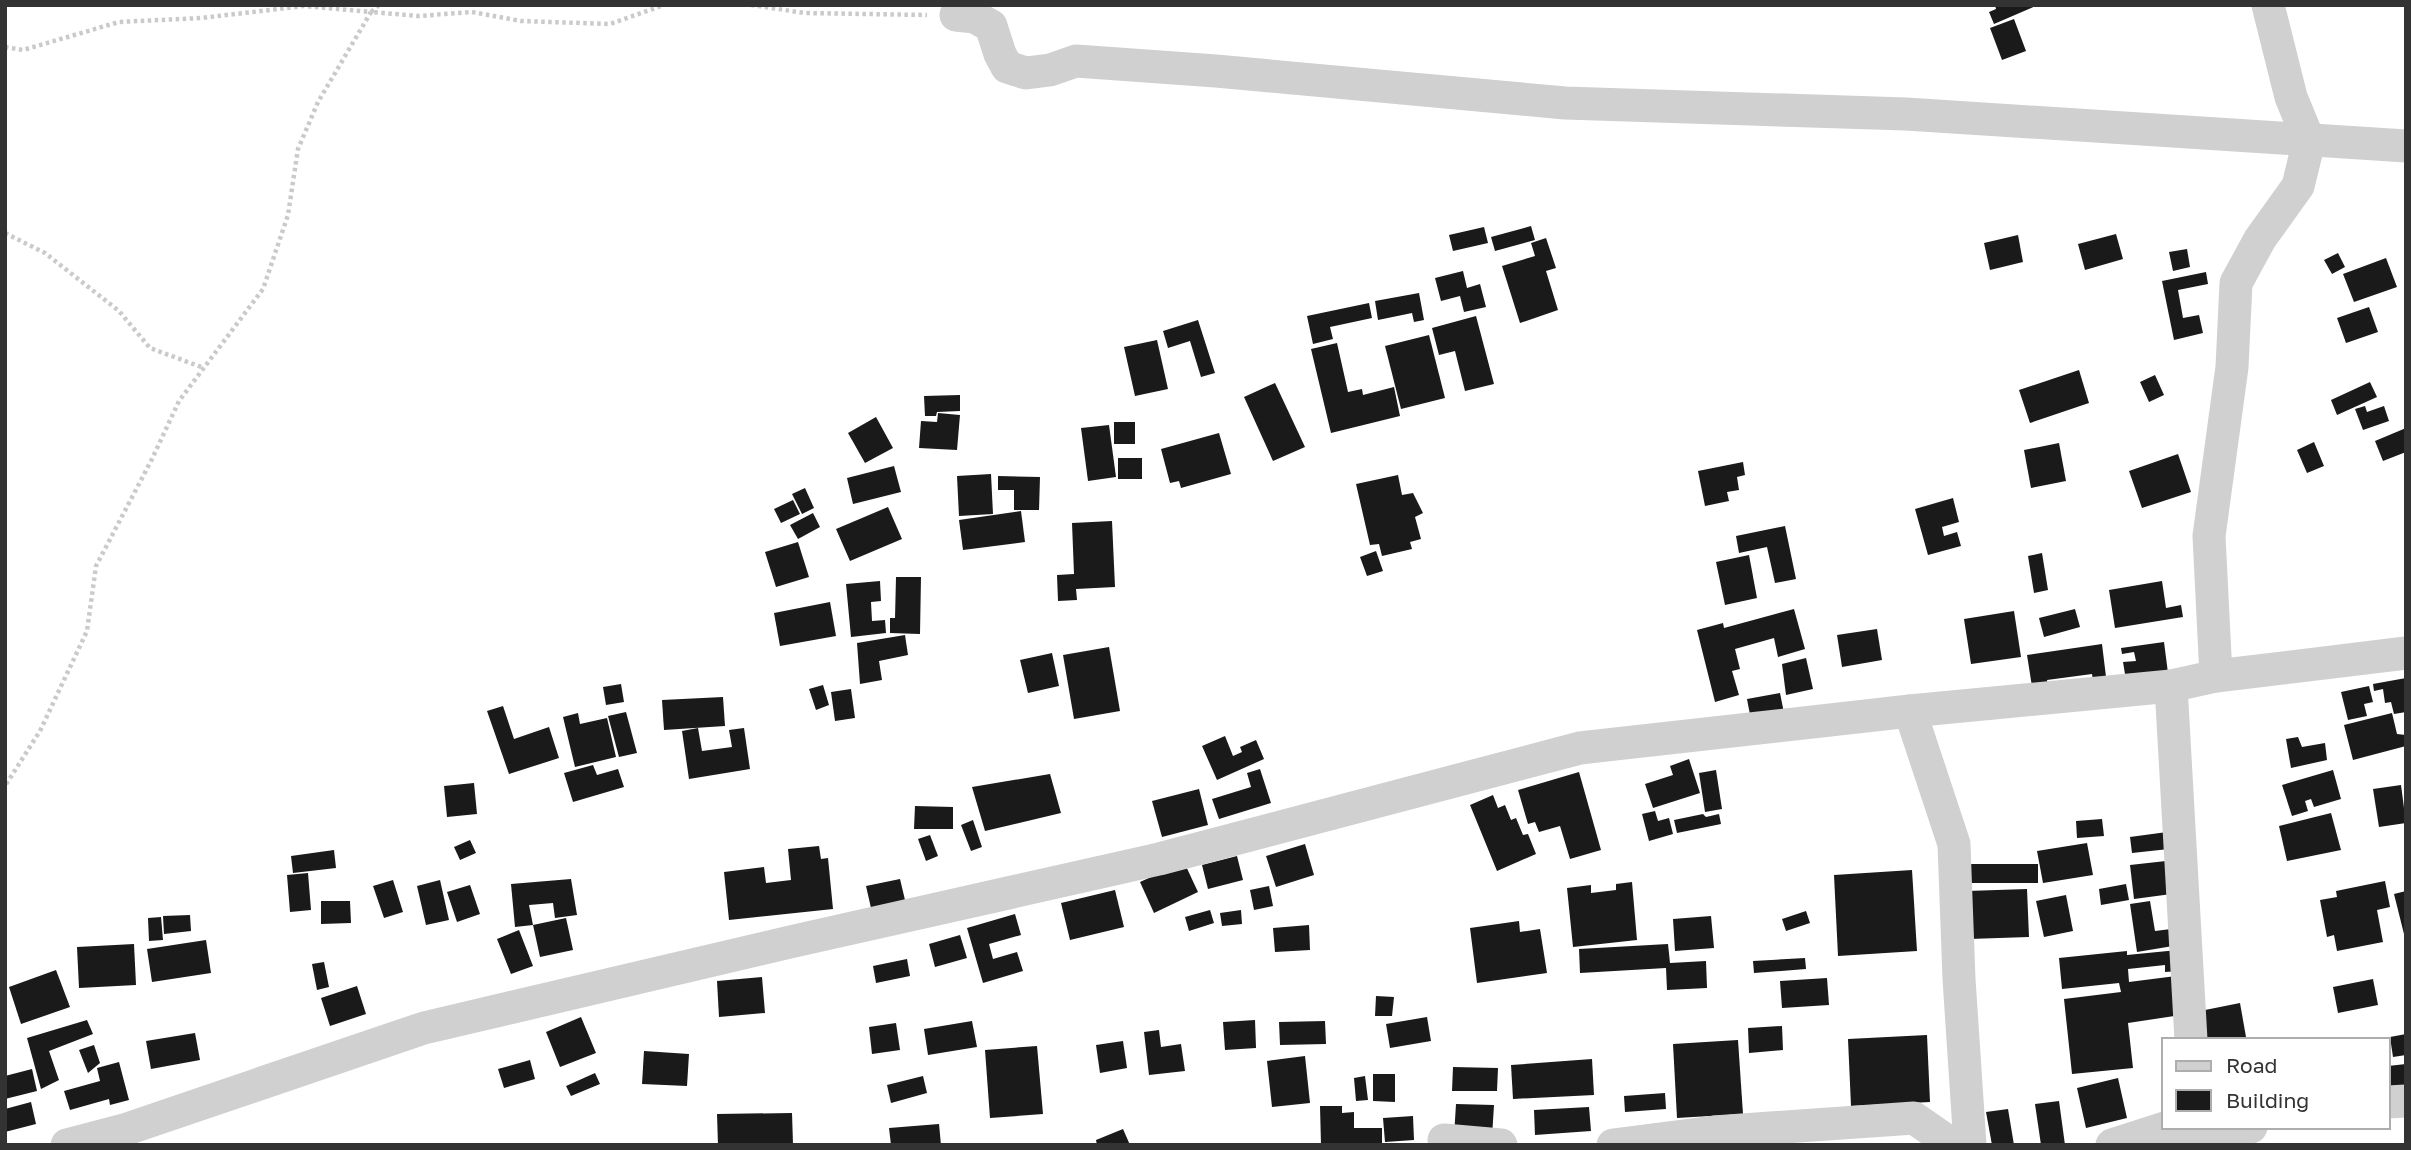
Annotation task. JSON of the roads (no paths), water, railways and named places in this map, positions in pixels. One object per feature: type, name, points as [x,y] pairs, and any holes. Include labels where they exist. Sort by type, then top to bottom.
[{"type":"street","points":[[2216,676],[2209,536],[2232,367],[2236,283],[2260,239],[2298,186],[2309,141],[2291,97],[2268,5]]},
{"type":"street","points":[[956,15],[975,17],[991,26],[1007,67],[1026,73],[1051,71],[1076,61],[1229,72],[1565,103],[1906,114],[2406,146]]},
{"type":"street","points":[[67,1145],[124,1130],[424,1028],[1158,859],[1580,748],[1910,711],[2171,686],[2216,676],[2406,653]]},
{"type":"street","points":[[2171,686],[2191,1038]]},
{"type":"street","points":[[1910,711],[1954,844],[1959,979],[1970,1145]]},
{"type":"street","points":[[1613,1145],[1714,1132],[1914,1118],[1953,1145]]},
{"type":"street","points":[[2112,1145],[2162,1129]]},
{"type":"street","points":[[2200,1129],[2248,1132]]},
{"type":"street","points":[[1444,1140],[1501,1145]]}]
